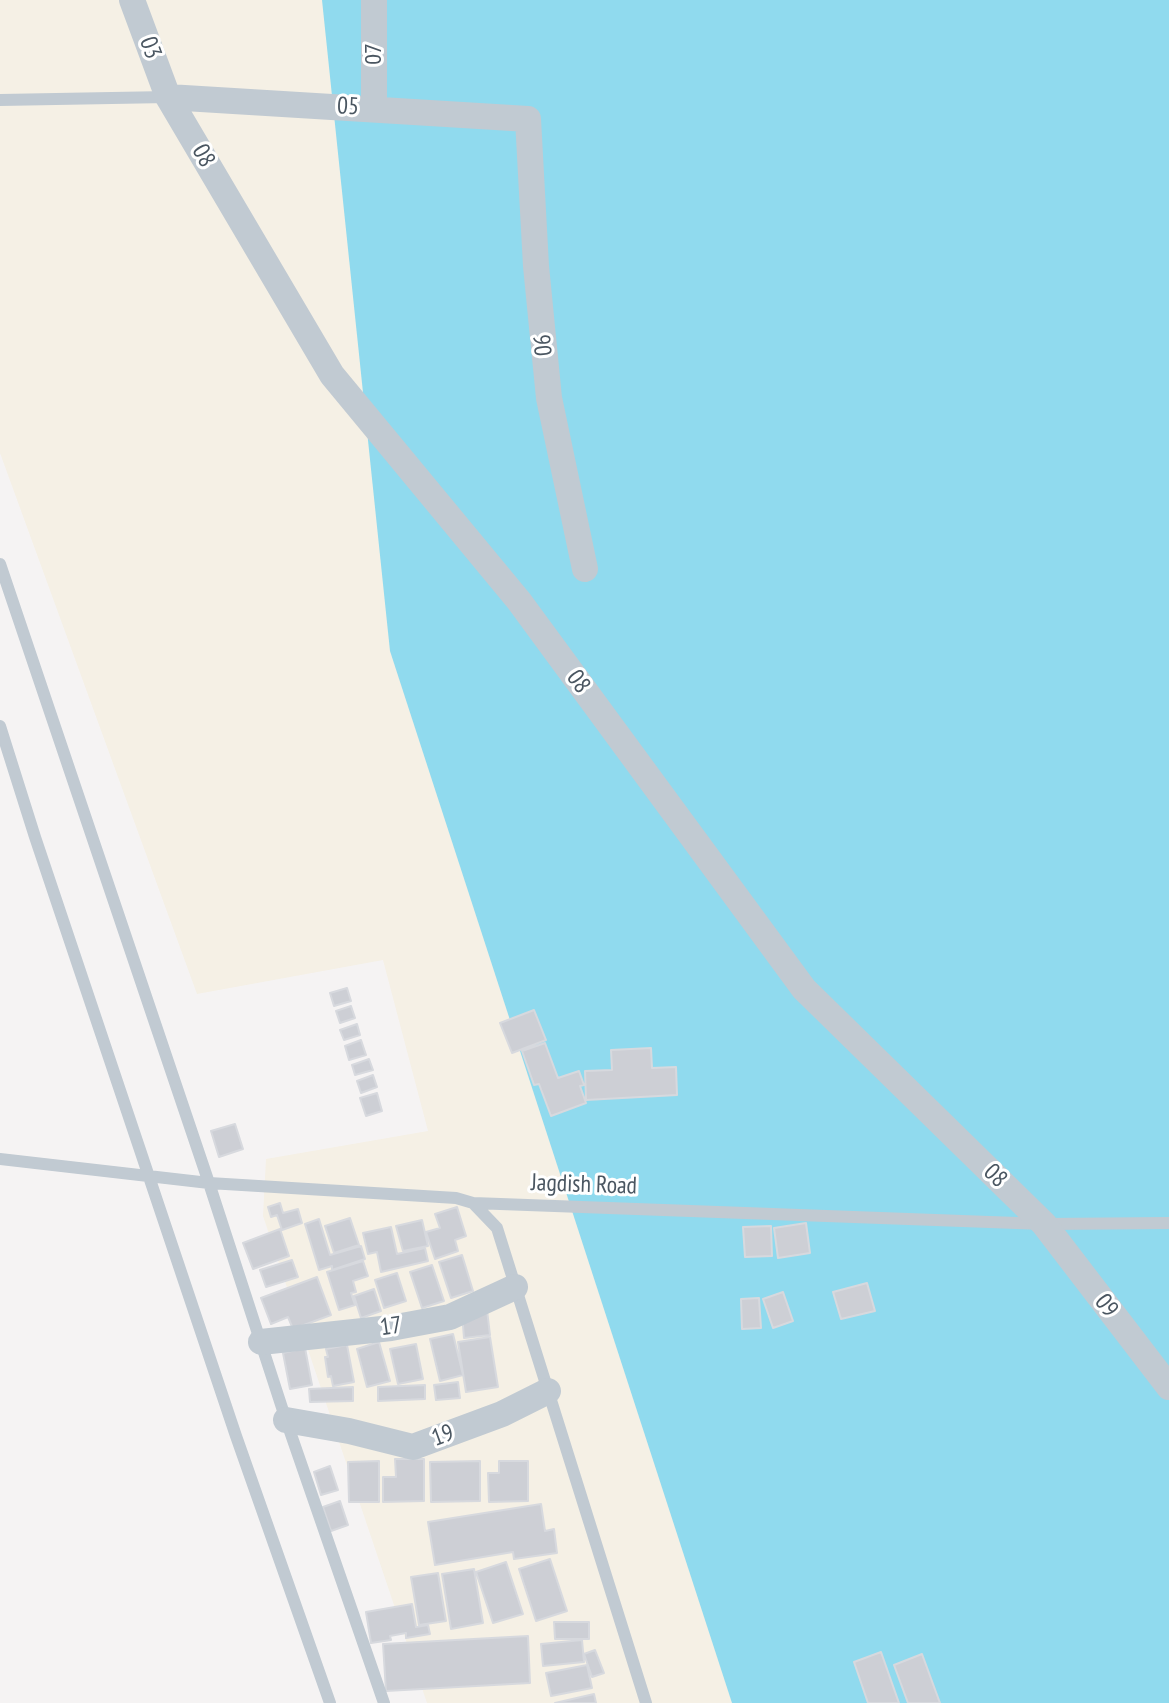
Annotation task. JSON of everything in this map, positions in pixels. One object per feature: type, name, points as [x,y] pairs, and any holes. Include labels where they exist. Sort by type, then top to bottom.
[{"type":"street","name":"03","points":[[132,0],[168,97]]},
{"type":"street","name":"07","points":[[374,0],[374,109]]},
{"type":"street","name":"05","points":[[168,97],[528,119]]},
{"type":"street","name":"08","points":[[168,97],[332,375],[519,601],[804,989],[1044,1224]]},
{"type":"street","name":"06","points":[[528,119],[536,266],[549,398],[585,569]]},
{"type":"street","name":"09","points":[[1044,1224],[1169,1387]]},
{"type":"street","name":"17","points":[[261,1342],[391,1328],[450,1317],[515,1287]]},
{"type":"street","name":"19","points":[[286,1420],[413,1447],[502,1414],[548,1391]]},
{"type":"lane","points":[[0,100],[168,97]]},
{"type":"lane","points":[[0,564],[286,1420],[384,1703]]},
{"type":"lane","points":[[0,726],[236,1436],[330,1703]]},
{"type":"lane","name":"Jagdish Road","points":[[0,1159],[209,1183],[456,1198],[473,1203],[1044,1224],[1169,1223]]},
{"type":"lane","points":[[473,1203],[497,1228],[646,1703]]},
{"type":"sand","points":[[0,0],[922,0],[1169,1703],[427,1703],[263,1216],[266,1159],[428,1131],[383,960],[197,994],[0,453]]},
{"type":"water","points":[[322,0],[1169,0],[1169,1703],[732,1703],[390,651]]},
{"type":"building","points":[[347,988],[351,1001],[334,1006],[330,993]]},
{"type":"building","points":[[351,1006],[355,1018],[340,1023],[336,1011]]},
{"type":"building","points":[[534,1010],[546,1040],[512,1053],[500,1023]]},
{"type":"building","points":[[357,1024],[360,1035],[344,1040],[340,1030]]},
{"type":"building","points":[[361,1040],[366,1055],[349,1060],[345,1046]]},
{"type":"building","points":[[545,1043],[558,1078],[579,1071],[586,1103],[551,1116],[539,1084],[534,1085],[522,1051]]},
{"type":"building","points":[[651,1048],[652,1068],[676,1067],[677,1095],[586,1100],[585,1071],[612,1070],[611,1050]]},
{"type":"building","points":[[369,1059],[373,1070],[355,1075],[352,1065]]},
{"type":"building","points":[[373,1075],[377,1087],[361,1093],[357,1081]]},
{"type":"building","points":[[377,1093],[382,1111],[366,1116],[360,1098]]},
{"type":"building","points":[[235,1124],[243,1149],[219,1157],[211,1131]]},
{"type":"building","points":[[280,1203],[283,1213],[298,1209],[302,1223],[282,1230],[277,1215],[271,1217],[268,1207]]},
{"type":"building","points":[[457,1207],[466,1236],[455,1240],[458,1251],[435,1259],[426,1232],[440,1228],[435,1214]]},
{"type":"building","points":[[350,1218],[359,1245],[334,1253],[325,1226]]},
{"type":"building","points":[[319,1219],[330,1255],[361,1246],[365,1259],[332,1270],[332,1266],[319,1270],[305,1224]]},
{"type":"building","points":[[422,1220],[428,1246],[403,1251],[396,1226]]},
{"type":"building","points":[[806,1223],[810,1253],[778,1258],[774,1228]]},
{"type":"building","points":[[771,1226],[772,1256],[745,1257],[743,1227]]},
{"type":"building","points":[[391,1227],[397,1254],[425,1248],[428,1261],[381,1272],[377,1252],[368,1254],[363,1233]]},
{"type":"building","points":[[280,1229],[289,1256],[253,1269],[243,1243]]},
{"type":"building","points":[[462,1255],[473,1291],[451,1298],[439,1262]]},
{"type":"building","points":[[292,1260],[298,1277],[266,1287],[260,1270]]},
{"type":"building","points":[[363,1261],[368,1276],[353,1281],[356,1292],[351,1293],[355,1305],[339,1310],[327,1272]]},
{"type":"building","points":[[432,1265],[444,1301],[422,1308],[410,1272]]},
{"type":"building","points":[[397,1273],[406,1301],[384,1308],[375,1280]]},
{"type":"building","points":[[317,1277],[331,1315],[293,1329],[288,1317],[271,1324],[261,1298]]},
{"type":"building","points":[[867,1283],[875,1311],[841,1319],[833,1292]]},
{"type":"building","points":[[374,1289],[381,1311],[361,1318],[354,1296]]},
{"type":"building","points":[[783,1292],[793,1321],[773,1328],[763,1299]]},
{"type":"building","points":[[759,1298],[761,1328],[742,1329],[741,1299]]},
{"type":"building","points":[[487,1310],[490,1335],[464,1338],[462,1313]]},
{"type":"building","points":[[453,1334],[463,1375],[440,1381],[430,1339]]},
{"type":"building","points":[[490,1337],[498,1387],[466,1392],[458,1342]]},
{"type":"building","points":[[379,1342],[390,1381],[367,1387],[357,1349]]},
{"type":"building","points":[[416,1344],[423,1379],[398,1384],[390,1349]]},
{"type":"building","points":[[347,1345],[354,1382],[333,1386],[331,1376],[328,1377],[326,1349]]},
{"type":"building","points":[[305,1348],[312,1385],[290,1389],[283,1353]]},
{"type":"building","points":[[458,1382],[460,1398],[436,1400],[434,1385]]},
{"type":"building","points":[[425,1385],[425,1399],[378,1401],[378,1387]]},
{"type":"building","points":[[353,1387],[353,1401],[310,1402],[309,1389]]},
{"type":"building","points":[[395,1459],[424,1459],[424,1501],[383,1502],[383,1477],[396,1477]]},
{"type":"building","points":[[379,1461],[379,1502],[349,1502],[348,1462]]},
{"type":"building","points":[[480,1461],[480,1501],[431,1502],[430,1462]]},
{"type":"building","points":[[499,1461],[528,1461],[528,1501],[489,1502],[488,1473],[499,1473]]},
{"type":"building","points":[[330,1466],[338,1490],[321,1495],[314,1472]]},
{"type":"building","points":[[340,1501],[348,1525],[331,1531],[323,1507]]},
{"type":"building","points":[[541,1504],[545,1531],[554,1529],[557,1553],[514,1559],[513,1552],[435,1565],[428,1522]]},
{"type":"building","points":[[550,1559],[567,1611],[536,1621],[519,1569]]},
{"type":"building","points":[[506,1562],[523,1614],[493,1623],[476,1572]]},
{"type":"building","points":[[474,1569],[483,1623],[451,1629],[442,1574]]},
{"type":"building","points":[[438,1573],[446,1621],[419,1625],[411,1577]]},
{"type":"building","points":[[412,1604],[416,1627],[428,1625],[430,1634],[406,1638],[406,1633],[390,1636],[391,1640],[371,1643],[366,1612]]},
{"type":"building","points":[[554,1622],[589,1622],[589,1639],[555,1639]]},
{"type":"building","points":[[528,1636],[530,1683],[386,1691],[383,1644]]},
{"type":"building","points":[[582,1640],[584,1662],[543,1666],[541,1644]]},
{"type":"building","points":[[595,1650],[604,1673],[592,1677],[584,1654]]},
{"type":"building","points":[[881,1652],[899,1703],[868,1703],[854,1662]]},
{"type":"building","points":[[922,1654],[940,1703],[908,1703],[894,1665]]},
{"type":"building","points":[[587,1665],[592,1688],[551,1696],[546,1673]]},
{"type":"building","points":[[594,1694],[596,1703],[555,1703]]}]
